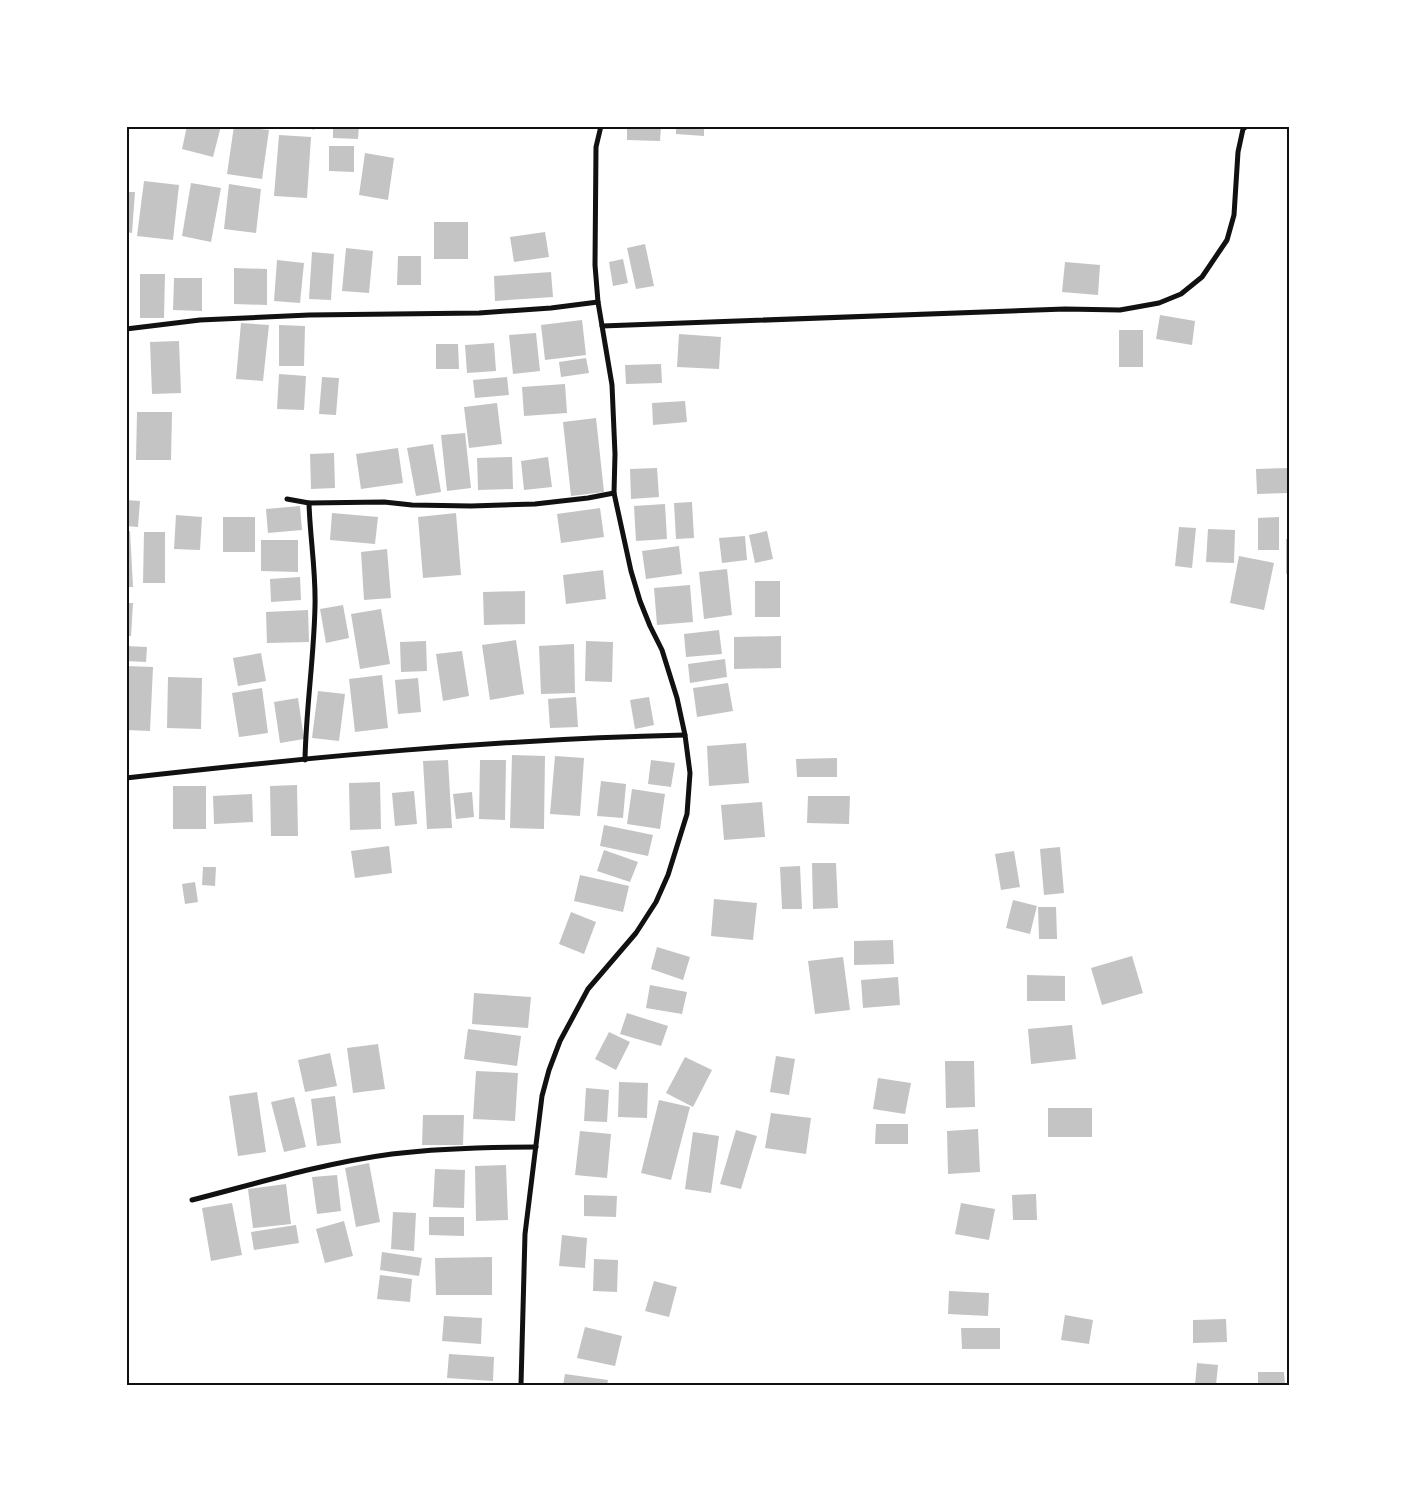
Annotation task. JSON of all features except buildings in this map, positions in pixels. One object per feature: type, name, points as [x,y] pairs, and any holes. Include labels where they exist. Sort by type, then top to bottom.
[{"type":"street","points":[[521,1385],[525,1234],[542,1096],[549,1070],[560,1041],[588,989],[636,933],[656,902],[668,875],[688,814],[690,773],[677,698],[662,650],[640,601],[631,572],[614,493],[615,454],[612,385],[598,302],[595,265],[596,147],[601,126]]},
{"type":"street","points":[[602,326],[1065,309],[1120,310],[1159,303],[1181,294],[1202,277],[1228,240],[1234,215],[1238,152],[1243,129],[1247,126]]},
{"type":"street","points":[[126,329],[200,320],[309,315],[480,312],[551,308],[598,302]]},
{"type":"street","points":[[287,499],[309,503],[384,502],[412,505],[471,506],[535,504],[614,493]]},
{"type":"street","points":[[305,760],[306,721],[314,645],[316,572],[310,534],[309,503]]},
{"type":"street","points":[[126,778],[472,744],[568,738],[684,735]]},
{"type":"street","points":[[192,1200],[317,1168],[392,1154],[476,1147],[536,1147]]}]
